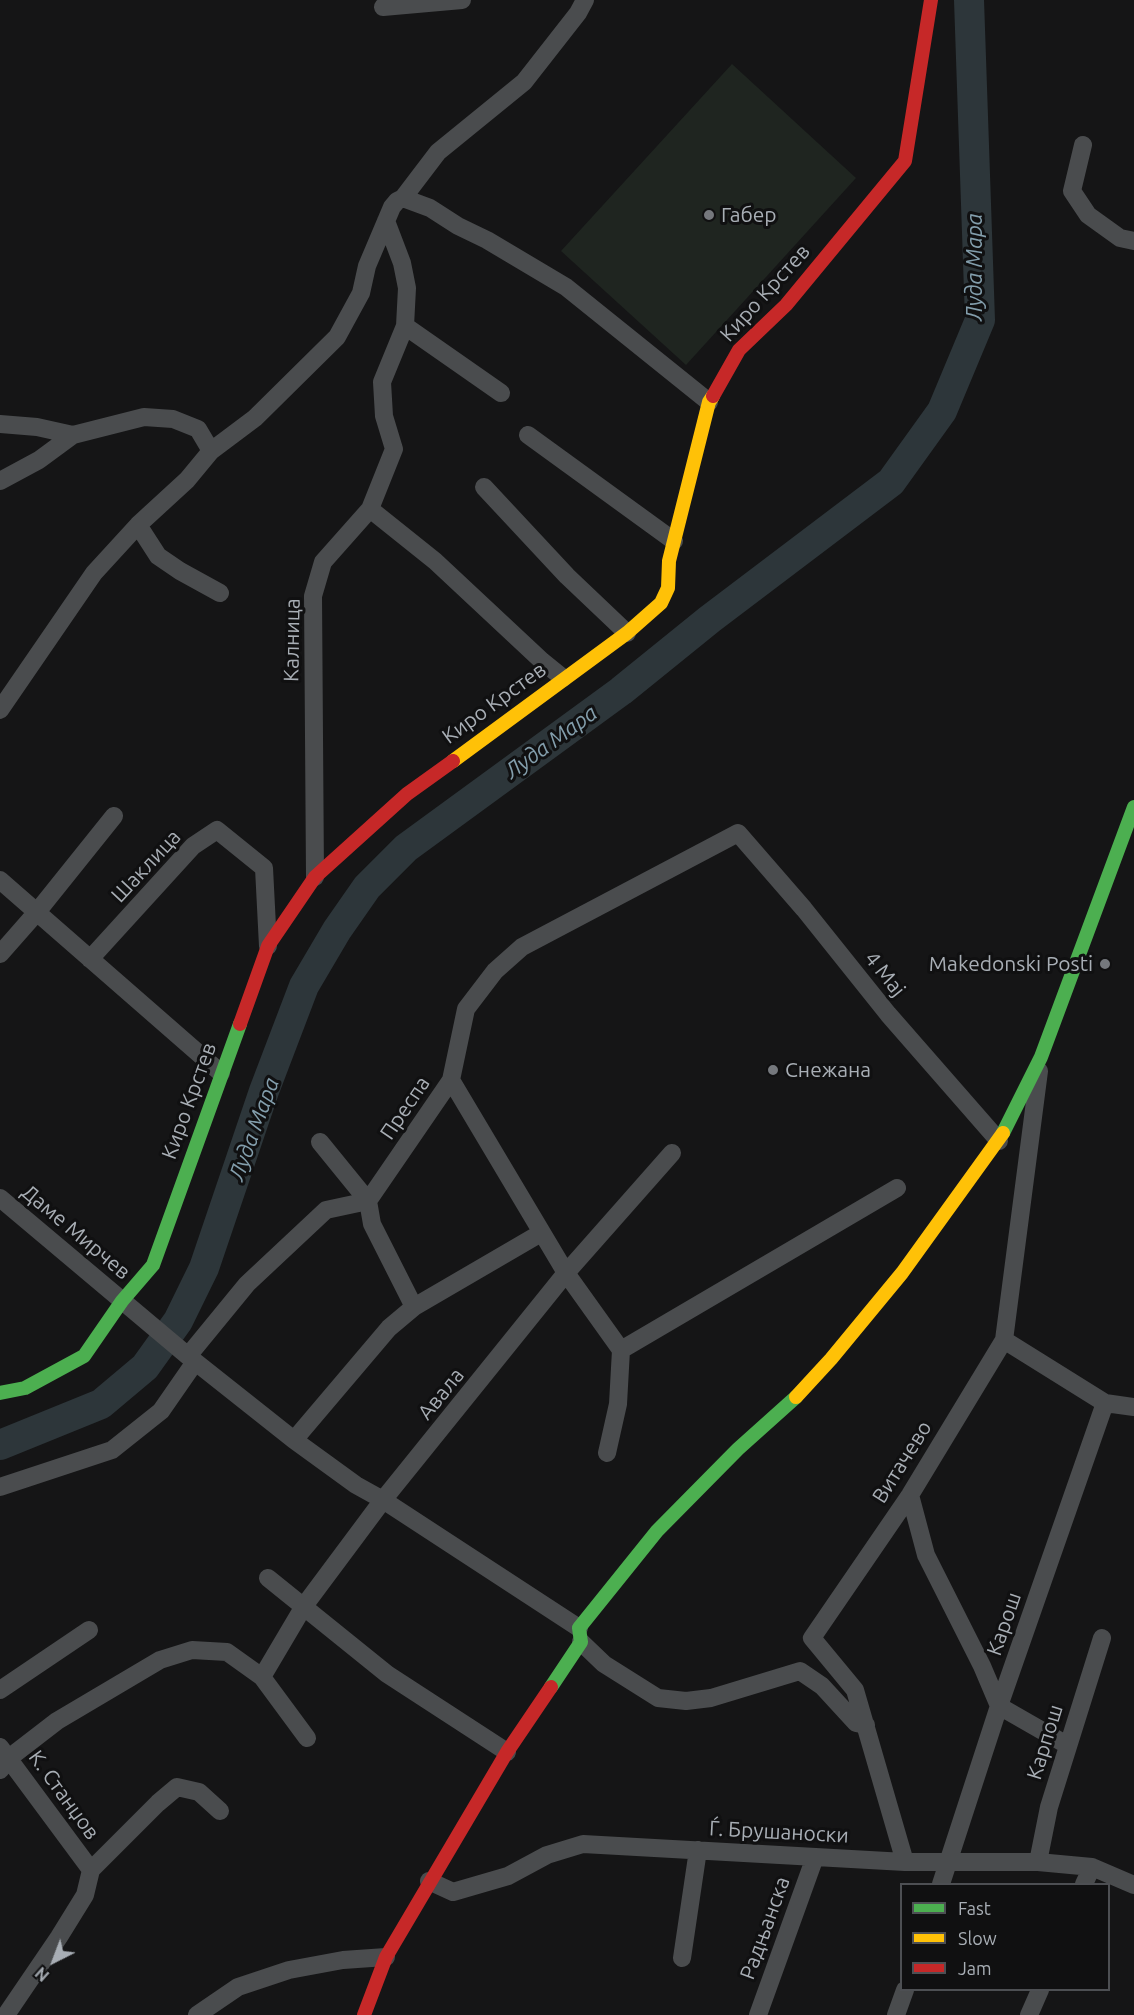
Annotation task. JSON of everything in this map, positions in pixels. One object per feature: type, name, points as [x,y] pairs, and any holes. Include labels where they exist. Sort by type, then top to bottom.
[{"type":"street","points":[[383,7],[462,0]]},
{"type":"street","points":[[0,710],[94,573],[138,525],[187,480],[211,451],[255,418],[337,337],[361,293],[367,266],[392,207],[403,198],[438,152],[524,82],[578,13],[585,0]]},
{"type":"street","name":"Киро Крстев","points":[[0,1393],[24,1388],[84,1356],[122,1301],[153,1264],[268,946],[315,877],[406,794],[627,633],[661,603],[668,588],[669,561],[709,402],[739,350],[786,305],[906,161],[931,0]]},
{"type":"street","points":[[1083,145],[1072,191],[1088,215],[1120,238],[1134,241]]},
{"type":"street","points":[[403,198],[430,208],[566,287],[709,402]]},
{"type":"street","name":"Калница","points":[[315,877],[313,596],[323,562],[370,508],[394,449],[384,416],[382,382],[405,326],[407,288],[402,263],[386,221]]},
{"type":"street","points":[[405,326],[501,393]]},
{"type":"street","points":[[0,481],[39,460],[73,435],[144,417],[173,419],[198,429],[211,451]]},
{"type":"street","points":[[0,424],[37,427],[73,435]]},
{"type":"street","points":[[528,435],[674,541]]},
{"type":"street","points":[[484,487],[567,576],[627,633]]},
{"type":"street","points":[[370,508],[435,561],[542,661],[564,678]]},
{"type":"street","points":[[138,525],[158,556],[220,593]]},
{"type":"street","points":[[364,2015],[386,1957],[429,1881],[580,1635],[657,1531],[738,1449],[788,1406],[831,1359],[902,1272],[999,1141],[1041,1057],[1134,807]]},
{"type":"street","points":[[0,954],[114,816]]},
{"type":"street","name":"Шаклица","points":[[90,959],[193,846],[218,830],[264,868],[268,946]]},
{"type":"street","name":"Преспа","points":[[368,1201],[451,1080],[466,1009],[495,971],[522,947],[738,833]]},
{"type":"street","name":"4 Мај","points":[[738,833],[804,909],[888,1014],[999,1141]]},
{"type":"street","points":[[0,880],[222,1073]]},
{"type":"street","name":"Витачево","points":[[905,1862],[855,1690],[813,1638],[910,1495],[1004,1340],[1041,1057]]},
{"type":"street","points":[[451,1080],[566,1273],[621,1350],[618,1404],[607,1453]]},
{"type":"street","points":[[320,1142],[368,1201],[372,1224],[414,1307]]},
{"type":"street","name":"Авала","points":[[262,1677],[304,1606],[383,1500],[566,1273],[672,1153]]},
{"type":"street","points":[[621,1350],[897,1188]]},
{"type":"street","name":"Даме Мирчев","points":[[0,1198],[192,1359],[294,1440],[356,1485],[383,1500],[580,1635],[604,1664],[658,1698],[686,1701],[711,1698],[800,1671],[822,1686],[856,1723],[866,1725]]},
{"type":"street","points":[[0,1487],[112,1450],[161,1411],[192,1359],[247,1284],[326,1210],[368,1201]]},
{"type":"street","points":[[294,1440],[389,1328],[414,1307],[541,1233]]},
{"type":"street","points":[[1004,1340],[1105,1403],[1134,1407]]},
{"type":"street","name":"Карош","points":[[941,1883],[999,1706],[1105,1403]]},
{"type":"street","points":[[910,1495],[926,1555],[982,1666],[999,1706],[1067,1746]]},
{"type":"street","points":[[268,1578],[387,1674],[507,1752]]},
{"type":"street","points":[[0,1690],[89,1630]]},
{"type":"street","name":"Карпош","points":[[1038,1862],[1048,1807],[1102,1638]]},
{"type":"street","points":[[3,1759],[57,1721],[160,1660],[192,1650],[227,1652],[262,1677],[307,1738]]},
{"type":"street","name":"К. Станџов","points":[[3,1759],[91,1870]]},
{"type":"street","points":[[6,2015],[85,1894],[91,1870],[158,1803],[177,1787],[199,1792],[220,1811]]},
{"type":"street","name":"Ѓ. Брушаноски","points":[[429,1881],[453,1892],[508,1876],[547,1856],[583,1844],[905,1862],[1038,1862],[1092,1867],[1134,1886]]},
{"type":"street","points":[[682,1958],[698,1850]]},
{"type":"street","name":"Радњанска","points":[[758,2015],[815,1857]]},
{"type":"street","points":[[1084,1883],[1092,1867]]},
{"type":"street","points":[[197,2015],[238,1987],[289,1970],[343,1960],[386,1957]]},
{"type":"street","points":[[896,2015],[904,1991]]},
{"type":"street","points":[[1029,2015],[1039,1991]]},
{"type":"shaded area","name":"Габер","points":[[732,64],[856,178],[686,365],[561,251]]},
{"type":"waterway","name":"Луда Мара","points":[[0,1445],[101,1404],[145,1367],[178,1321],[204,1268],[264,1091],[304,986],[337,930],[367,887],[406,848],[621,691],[710,619],[891,482],[942,411],[980,320],[969,0]]},
{"type":"traffic: fast","points":[[1003,1133],[1041,1057],[1134,807]]},
{"type":"traffic: fast","points":[[0,1393],[25,1388],[84,1356],[122,1301],[153,1265],[240,1024]]},
{"type":"traffic: fast","points":[[551,1687],[581,1642],[579,1628],[657,1531],[738,1449],[796,1397]]},
{"type":"traffic: slow","points":[[453,761],[627,633],[661,603],[668,588],[669,561],[709,402],[713,396]]},
{"type":"traffic: slow","points":[[796,1397],[831,1359],[902,1273],[1003,1133]]},
{"type":"traffic: jam","points":[[713,396],[739,350],[786,305],[905,161],[931,0]]},
{"type":"traffic: jam","points":[[240,1024],[268,946],[315,877],[407,794],[453,761]]},
{"type":"traffic: jam","points":[[364,2015],[386,1957],[507,1752],[551,1687]]},
{"type":"place","name":"Габер","points":[[709,215]]},
{"type":"place","name":"Makedonski Posti","points":[[1105,964]]},
{"type":"place","name":"Снежана","points":[[773,1070]]}]
